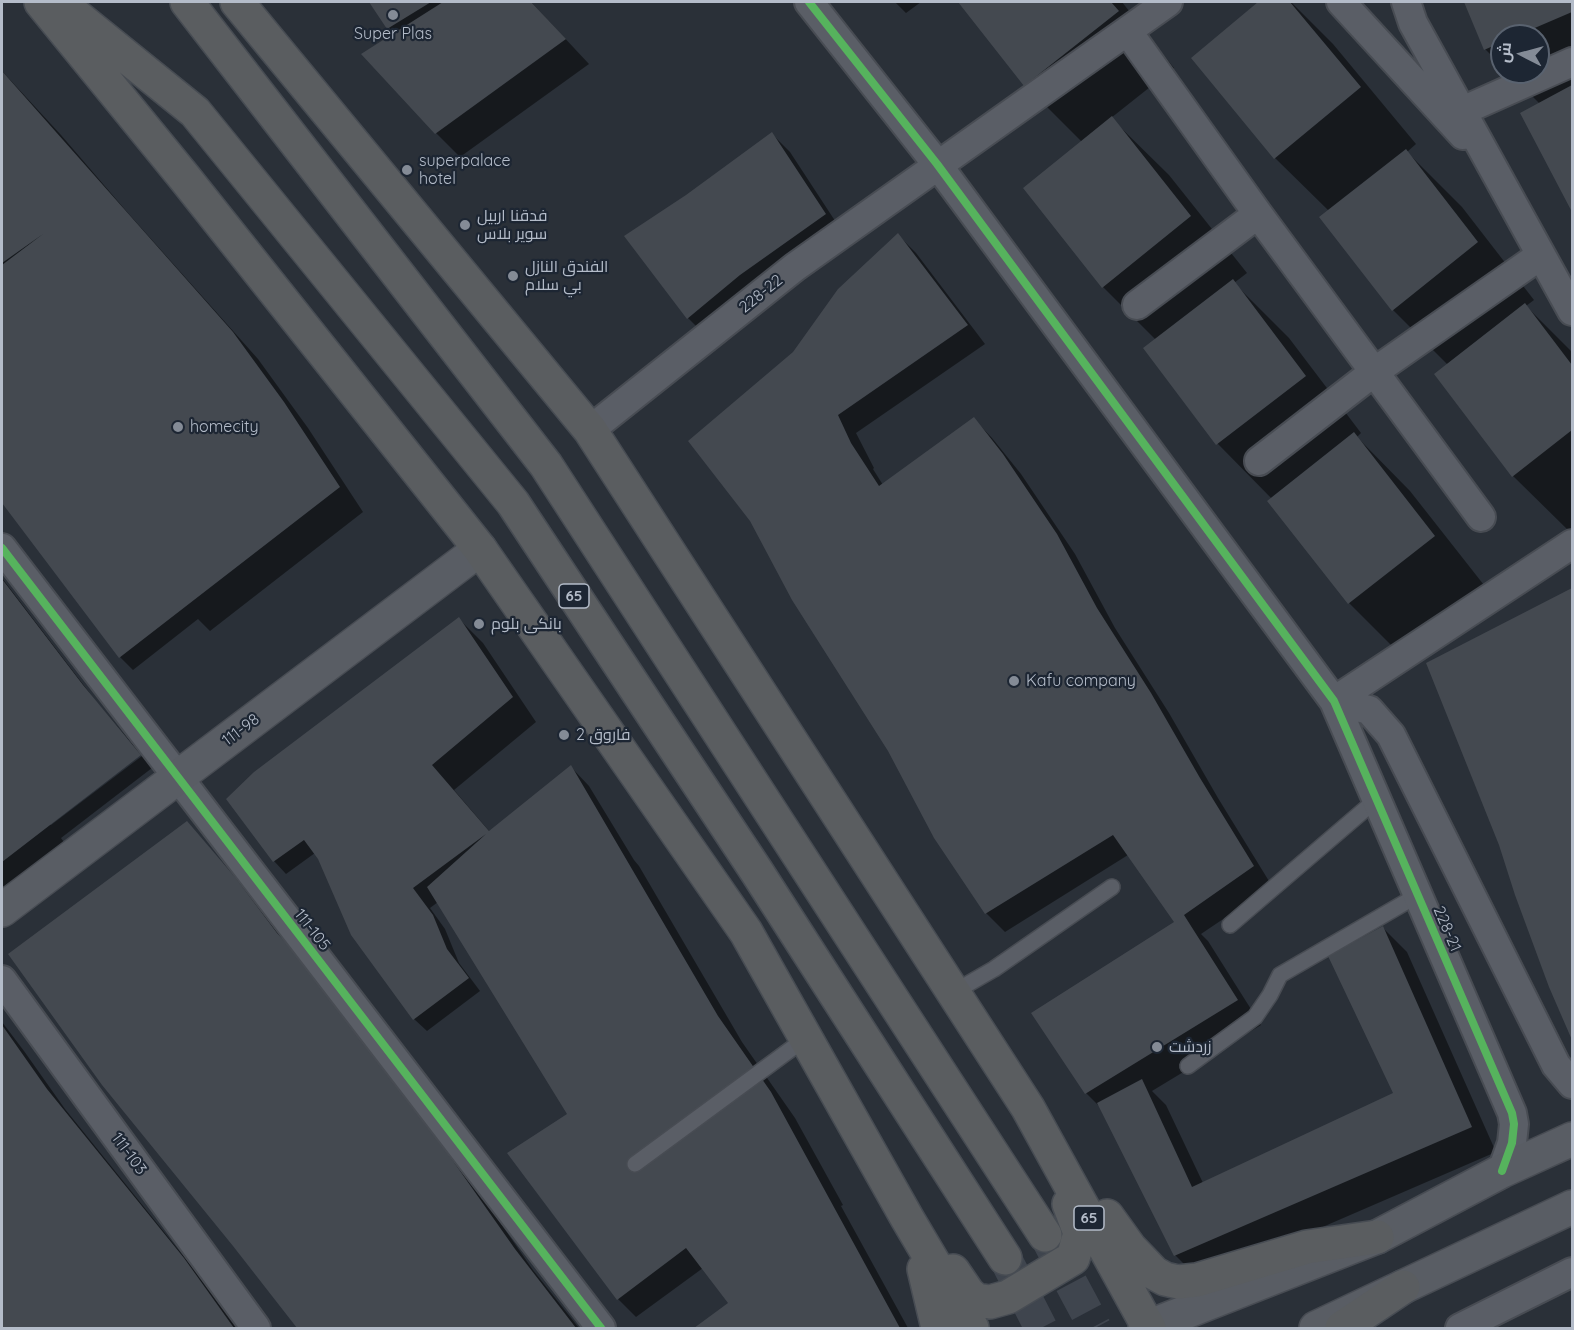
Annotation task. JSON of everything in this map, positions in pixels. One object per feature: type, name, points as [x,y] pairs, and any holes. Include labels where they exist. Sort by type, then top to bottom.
[{"type":"highway","points":[[41,2],[184,177],[480,549],[746,932],[856,1129],[972,1329]]},
{"type":"highway","name":"65","points":[[59,2],[195,112],[513,503],[757,872],[1005,1258]]},
{"type":"highway","points":[[187,2],[546,465],[1045,1235]]},
{"type":"highway","name":"65","points":[[237,2],[591,430],[1028,1108],[1148,1328]]},
{"type":"highway","points":[[856,1129],[893,1179],[966,1290],[976,1300],[990,1302],[1008,1297],[1071,1260],[1077,1251],[1080,1239],[1079,1228],[1028,1108]]},
{"type":"highway","points":[[1028,1108],[1130,1248],[1154,1273],[1165,1279],[1178,1282],[1197,1280],[1307,1247],[1377,1237]]},
{"type":"highway","points":[[907,1218],[924,1269],[938,1329]]},
{"type":"highway","points":[[1342,1329],[1403,1287]]},
{"type":"main road","name":"111-98","points":[[2,910],[480,549]]},
{"type":"main road","points":[[1148,1328],[1377,1237],[1503,1171],[1572,1139]]},
{"type":"main road","points":[[1316,1329],[1572,1207]]},
{"type":"street","name":"228-21","points":[[809,2],[937,164],[1334,701],[1512,1113],[1514,1124],[1512,1143],[1503,1171]]},
{"type":"street","name":"228-22","points":[[591,430],[795,267],[937,164],[1128,32],[1167,2]]},
{"type":"street","points":[[1341,2],[1430,101],[1491,164]]},
{"type":"street","points":[[1406,2],[1413,23],[1541,255],[1568,294]]},
{"type":"street","points":[[1128,32],[1258,214],[1481,517]]},
{"type":"street","points":[[1462,111],[1572,62]]},
{"type":"street","points":[[1137,305],[1258,214]]},
{"type":"street","points":[[1259,461],[1374,372],[1541,255]]},
{"type":"street","points":[[1334,701],[1572,544]]},
{"type":"street","name":"111-105","points":[[2,548],[601,1329]]},
{"type":"street","points":[[1334,701],[1369,710],[1391,735],[1556,1065],[1572,1084]]},
{"type":"street","name":"111-103","points":[[2,980],[256,1329]]},
{"type":"street","points":[[1461,1329],[1572,1272]]},
{"type":"lane","points":[[1230,925],[1377,799]]},
{"type":"lane","points":[[954,992],[994,969],[1112,887]]},
{"type":"lane","points":[[1188,1066],[1255,1017],[1280,975],[1418,895]]},
{"type":"lane","points":[[635,1164],[806,1038]]},
{"type":"building","name":"Super Plas","points":[[369,2],[431,2],[387,29]]},
{"type":"building","points":[[443,2],[531,2],[566,39],[435,134],[361,54]]},
{"type":"building","points":[[958,2],[1111,2],[1119,11],[1024,86]]},
{"type":"building","points":[[1258,2],[1290,2],[1361,87],[1274,159],[1191,58]]},
{"type":"building","points":[[1464,2],[1572,2],[1572,12],[1544,24],[1490,24],[1490,47],[1484,50]]},
{"type":"building","points":[[2,71],[233,332],[284,402],[340,487],[119,658],[2,503],[2,265],[43,234],[2,263]]},
{"type":"building","points":[[1572,85],[1572,212],[1520,113]]},
{"type":"building","points":[[1112,116],[1191,216],[1102,288],[1023,188]]},
{"type":"building","points":[[772,132],[826,214],[740,275],[687,319],[624,236],[686,195]]},
{"type":"building","points":[[1406,149],[1478,242],[1392,311],[1319,217]]},
{"type":"building","points":[[898,233],[968,325],[838,415],[851,443],[879,486],[974,417],[1003,454],[1057,534],[1097,608],[1151,693],[1254,866],[1184,915],[1238,1000],[1085,1094],[1031,1013],[1174,922],[1113,835],[985,914],[934,838],[888,751],[792,600],[750,521],[688,441],[793,352],[838,289]]},
{"type":"building","points":[[1233,279],[1306,376],[1216,445],[1143,348]]},
{"type":"building","points":[[1525,303],[1572,365],[1572,430],[1512,477],[1434,374]]},
{"type":"building","points":[[1354,432],[1435,536],[1348,604],[1267,501]]},
{"type":"building","points":[[2,579],[83,685],[141,755],[2,862]]},
{"type":"building","points":[[1572,588],[1572,1040],[1549,987],[1499,845],[1426,663]]},
{"type":"building","points":[[459,617],[513,697],[432,765],[489,831],[571,765],[718,1016],[771,1092],[900,1328],[694,1328],[728,1303],[686,1248],[617,1300],[507,1153],[567,1114],[427,887],[486,834],[413,888],[433,915],[447,949],[469,978],[413,1020],[351,935],[318,859],[304,840],[273,862],[226,799],[254,772]]},
{"type":"building","points":[[187,821],[235,877],[277,933],[319,978],[415,1107],[515,1249],[576,1328],[297,1328],[102,1085],[8,954]]},
{"type":"building","points":[[1383,926],[1472,1127],[1174,1256],[1097,1103],[1142,1079],[1192,1187],[1393,1093],[1328,956]]},
{"type":"building","points":[[2,1025],[47,1089],[184,1258],[234,1328],[2,1328]]},
{"type":"tunnel","points":[[1048,1240],[1095,1328]]},
{"type":"tunnel","points":[[1005,1258],[1041,1328]]},
{"type":"cycle path","points":[[809,2],[937,164],[1334,701],[1512,1113],[1514,1124],[1512,1143],[1502,1171]]},
{"type":"cycle path","points":[[2,548],[601,1328]]},
{"type":"place","name":"Super Plas","points":[[393,15]]},
{"type":"place","name":"superpalace hotel","points":[[407,170]]},
{"type":"place","name":"فدقنا اربيل سوير بلاس","points":[[465,225]]},
{"type":"place","name":"الفندق النازل بي سلام","points":[[513,276]]},
{"type":"place","name":"homecity","points":[[178,427]]},
{"type":"place","name":"بانکی بلوم","points":[[479,624]]},
{"type":"place","name":"Kafu company","points":[[1014,681]]},
{"type":"place","name":"فاروق 2","points":[[564,735]]},
{"type":"place","name":"زردشت","points":[[1157,1047]]}]
